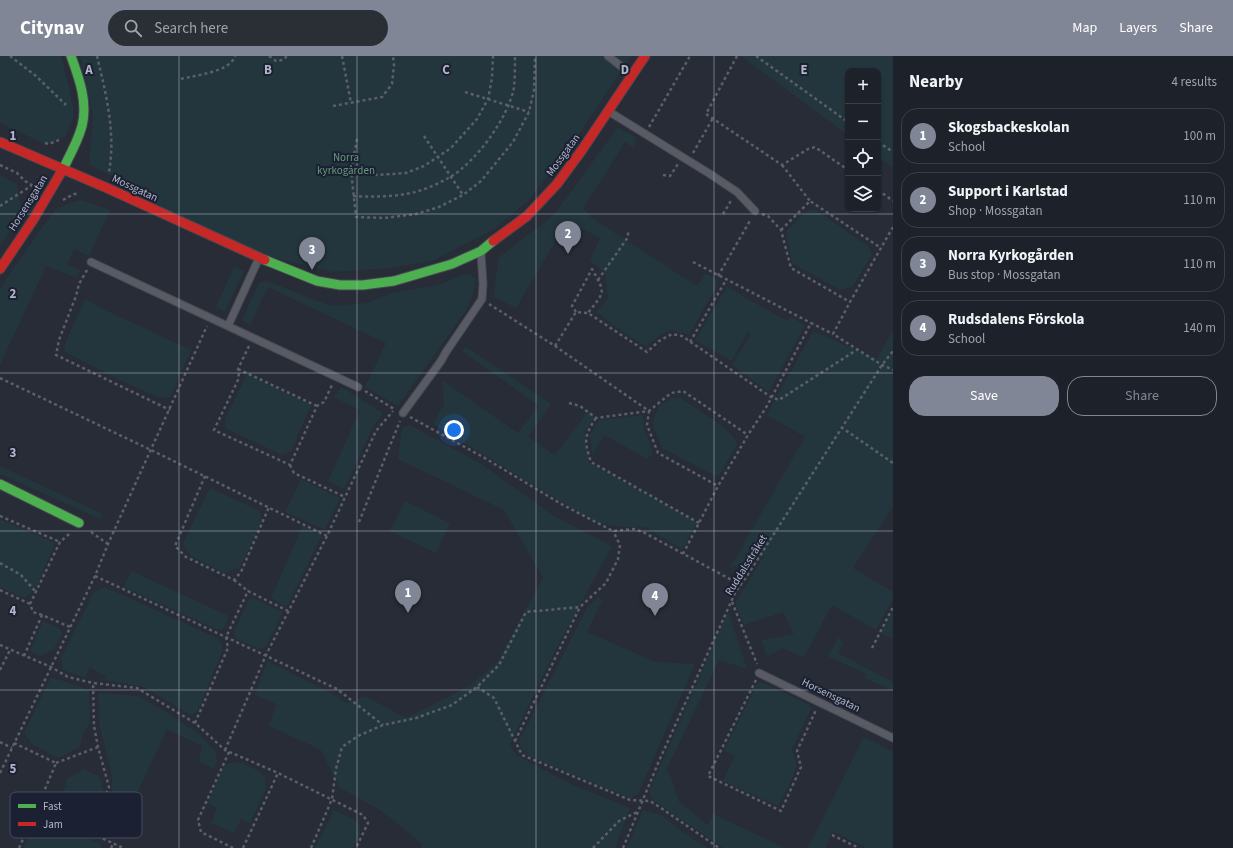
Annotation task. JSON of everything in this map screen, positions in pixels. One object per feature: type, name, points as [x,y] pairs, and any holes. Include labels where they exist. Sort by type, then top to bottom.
[{"type":"street","name":"Horsensgatan","points":[[0,269],[49,194],[63,169],[82,126],[84,113],[82,95],[79,78],[71,56]]},
{"type":"street","name":"Mossgatan","points":[[0,142],[107,188],[259,257],[317,281],[340,285],[363,285],[394,281],[452,264],[481,250],[527,216],[557,184],[645,56]]},
{"type":"street","points":[[0,484],[79,523]]},
{"type":"lane","points":[[608,56],[632,75]]},
{"type":"lane","points":[[608,111],[737,192],[755,211]]},
{"type":"lane","points":[[402,413],[441,361],[482,299],[483,284],[481,250]]},
{"type":"lane","points":[[228,326],[259,257]]},
{"type":"lane","points":[[91,262],[358,387]]},
{"type":"lane","name":"Horsensgatan","points":[[759,673],[893,738]]},
{"type":"path","points":[[10,56],[36,76],[66,105],[68,109]]},
{"type":"path","points":[[97,56],[106,92],[111,125],[112,156],[107,188]]},
{"type":"path","points":[[181,79],[220,70],[233,61],[235,56]]},
{"type":"path","points":[[269,56],[276,61],[283,60],[287,56]]},
{"type":"path","points":[[342,56],[351,104]]},
{"type":"path","points":[[333,106],[351,104],[382,97],[392,84],[394,65],[393,56]]},
{"type":"path","points":[[351,170],[377,175],[406,173],[424,166],[451,148],[477,119],[488,99],[492,78],[493,56]]},
{"type":"path","points":[[353,196],[384,197],[411,193],[431,187],[451,177],[467,165],[496,130],[509,105],[514,87],[515,56]]},
{"type":"path","points":[[358,139],[351,170],[356,216],[385,218],[416,214],[439,207],[463,195],[482,180],[514,142],[529,112],[534,90],[535,56]]},
{"type":"path","points":[[645,133],[690,56]]},
{"type":"path","points":[[737,56],[706,114],[782,165],[810,201],[881,248]]},
{"type":"path","points":[[756,56],[845,120]]},
{"type":"path","points":[[465,92],[529,112]]},
{"type":"path","points":[[663,175],[670,176],[685,158],[713,118]]},
{"type":"path","points":[[424,136],[463,195]]},
{"type":"path","points":[[42,143],[49,144],[62,138]]},
{"type":"path","points":[[881,144],[893,152]]},
{"type":"path","points":[[782,165],[808,149],[815,147],[845,168]]},
{"type":"path","points":[[0,165],[17,173],[32,186],[64,200],[74,194],[84,194]]},
{"type":"path","points":[[0,206],[32,186]]},
{"type":"path","points":[[723,214],[737,192]]},
{"type":"path","points":[[881,192],[893,201]]},
{"type":"path","points":[[781,230],[810,201]]},
{"type":"path","points":[[718,276],[755,211],[768,216],[781,230],[791,268],[850,302]]},
{"type":"path","points":[[833,334],[893,227]]},
{"type":"path","points":[[598,280],[628,237],[628,231]]},
{"type":"path","points":[[91,262],[78,284],[76,296],[59,340],[56,355],[170,410]]},
{"type":"path","points":[[693,262],[833,334],[882,365],[893,370]]},
{"type":"path","points":[[576,312],[572,306],[592,269],[602,287],[602,295],[588,313]]},
{"type":"path","points":[[690,342],[726,280]]},
{"type":"path","points":[[482,299],[555,346],[649,411]]},
{"type":"path","points":[[576,312],[588,313],[647,352],[659,341],[672,334],[682,336],[771,397],[779,400],[858,349]]},
{"type":"path","points":[[555,346],[576,312]]},
{"type":"path","points":[[0,773],[95,576],[108,544],[211,319]]},
{"type":"path","points":[[683,554],[718,486],[767,406],[810,323]]},
{"type":"path","points":[[253,338],[238,370],[239,378],[214,430],[290,465],[294,473],[345,497]]},
{"type":"path","name":"Ruddalsstråket","points":[[623,848],[637,812],[736,591],[841,427],[893,350]]},
{"type":"path","points":[[238,370],[317,406]]},
{"type":"path","points":[[290,465],[317,406],[324,402],[336,376]]},
{"type":"path","points":[[0,378],[327,536]]},
{"type":"path","points":[[358,387],[402,413],[484,457],[563,505],[613,532],[620,545],[618,559],[606,583],[580,607],[514,741]]},
{"type":"path","points":[[569,404],[580,406],[596,418],[649,411],[671,393],[683,391],[748,435]]},
{"type":"path","points":[[225,750],[266,655],[327,536],[376,431],[395,409]]},
{"type":"path","points":[[649,411],[647,425],[658,453],[718,486]]},
{"type":"path","points":[[359,522],[384,463],[402,413]]},
{"type":"path","points":[[596,418],[588,430],[586,439],[586,448],[591,462],[699,523]]},
{"type":"path","points":[[841,427],[893,463]]},
{"type":"path","points":[[205,476],[175,546],[186,558],[234,580],[248,591],[288,611]]},
{"type":"path","points":[[234,580],[241,572],[269,507]]},
{"type":"path","points":[[0,516],[60,542]]},
{"type":"path","points":[[30,604],[60,542],[79,523],[108,544]]},
{"type":"path","points":[[613,532],[634,529],[643,532],[741,585]]},
{"type":"path","points":[[0,563],[21,575],[36,592]]},
{"type":"path","points":[[95,576],[337,689],[384,725]]},
{"type":"path","points":[[0,590],[30,604],[33,612],[70,627]]},
{"type":"path","points":[[196,723],[228,648],[226,638],[248,591]]},
{"type":"path","points":[[732,602],[759,673],[708,776],[781,811],[801,767],[797,751],[819,703]]},
{"type":"path","points":[[311,848],[332,799],[336,769],[342,747],[358,736],[384,725],[416,718],[452,705],[477,687],[499,665],[526,612],[580,607]]},
{"type":"path","points":[[872,648],[893,607]]},
{"type":"path","points":[[24,656],[42,615]]},
{"type":"path","points":[[0,645],[51,667],[68,677],[93,683],[137,688],[196,723],[225,750],[278,773],[363,816],[368,823],[356,848]]},
{"type":"path","points":[[0,670],[10,650]]},
{"type":"path","points":[[93,683],[94,726],[109,787],[107,792]]},
{"type":"path","points":[[477,687],[494,698],[522,755],[630,800],[650,801],[719,848]]},
{"type":"path","points":[[0,742],[12,748]]},
{"type":"path","points":[[14,743],[56,763]]},
{"type":"path","points":[[44,792],[56,763],[98,747]]},
{"type":"path","points":[[229,752],[198,820],[201,832],[233,848]]},
{"type":"path","points":[[244,848],[278,773]]},
{"type":"path","points":[[593,848],[619,821],[637,812]]},
{"type":"path","points":[[832,835],[859,848]]},
{"type":"path","points":[[19,848],[24,838]]},
{"type":"path","points":[[101,838],[123,848]]},
{"type":"path","points":[[111,848],[113,844]]},
{"type":"green space","points":[[0,56],[61,56],[70,91],[74,116],[65,137],[47,145],[0,123]]},
{"type":"green space","name":"Norra kyrkogården","points":[[80,56],[631,56],[571,146],[528,201],[493,230],[432,261],[391,268],[333,272],[271,257],[155,205],[146,193],[89,165],[93,115]]},
{"type":"green space","points":[[741,56],[893,56],[893,168],[881,159],[881,68],[845,68],[845,133]]},
{"type":"green space","points":[[618,127],[636,138],[634,148],[625,142],[583,209],[591,215],[590,217],[697,286],[706,273],[719,282],[689,335],[672,330],[662,334],[646,346],[629,336],[596,312],[608,299],[605,273],[590,261],[600,238],[577,226],[565,225],[516,308],[494,297],[498,258],[554,215]]},
{"type":"green space","points":[[0,175],[17,184],[22,212],[0,246]]},
{"type":"green space","points":[[82,200],[110,210],[89,256],[74,249],[67,264],[80,270],[77,278],[46,266],[0,365],[0,290],[10,273],[55,210],[70,203]]},
{"type":"green space","points":[[808,210],[816,210],[869,247],[872,254],[852,287],[840,290],[792,263],[786,231]]},
{"type":"green space","points":[[234,267],[244,271],[225,311],[216,307]]},
{"type":"green space","points":[[469,274],[476,279],[473,294],[467,309],[398,406],[365,387],[386,343],[268,287],[250,325],[242,320],[259,283],[267,281],[332,306],[367,303],[392,293],[438,285],[462,275]]},
{"type":"green space","points":[[727,287],[787,321],[791,317],[805,325],[769,392],[732,365],[751,334],[748,332],[731,361],[695,340]]},
{"type":"green space","points":[[85,299],[105,310],[191,350],[170,397],[160,398],[118,379],[65,352],[64,346]]},
{"type":"green space","points":[[893,330],[893,506],[853,568],[893,592],[893,599],[876,630],[832,605],[804,657],[781,648],[767,657],[762,640],[794,634],[783,612],[744,625],[735,603],[764,556],[730,568],[805,437],[767,415],[813,331],[877,359]]},
{"type":"green space","points":[[466,347],[551,404],[528,437],[555,455],[588,411],[595,416],[585,432],[589,463],[697,522],[682,549],[645,527],[623,527],[600,523],[578,512],[433,424],[444,404],[442,380],[518,433],[539,406],[462,351]]},
{"type":"green space","points":[[247,374],[311,405],[291,451],[282,455],[225,428],[225,419]]},
{"type":"green space","points":[[341,387],[383,413],[371,431],[344,489],[328,481],[360,410],[334,397]]},
{"type":"green space","points":[[672,398],[680,398],[703,413],[729,432],[734,439],[737,445],[719,475],[715,476],[662,448],[652,423],[659,407]]},
{"type":"green space","points":[[643,415],[644,427],[653,453],[647,459],[604,435],[592,456],[590,435],[595,425],[600,420]]},
{"type":"green space","points":[[410,425],[481,464],[554,516],[612,546],[556,649],[510,744],[516,755],[573,785],[630,808],[615,848],[421,848],[423,844],[380,810],[340,788],[321,750],[269,726],[276,704],[255,695],[267,661],[333,694],[346,703],[365,696],[406,718],[468,687],[496,664],[543,578],[504,510],[398,459],[402,428]]},
{"type":"green space","points":[[0,466],[103,514],[100,519],[0,474]]},
{"type":"green space","points":[[301,479],[340,498],[325,530],[285,512]]},
{"type":"green space","points":[[210,488],[260,511],[262,521],[240,567],[224,573],[191,556],[183,543]]},
{"type":"green space","points":[[405,501],[450,523],[436,553],[390,531]]},
{"type":"green space","points":[[0,519],[55,543],[37,586],[24,598],[0,587]]},
{"type":"green space","points":[[303,525],[322,535],[288,605],[284,606],[271,598]]},
{"type":"green space","points":[[131,571],[229,616],[224,628],[218,630],[124,587]]},
{"type":"green space","points":[[105,587],[219,639],[223,650],[197,712],[191,715],[144,687],[105,680],[106,675],[100,674],[90,667],[85,678],[63,670],[61,658],[94,592]]},
{"type":"green space","points":[[598,597],[602,601],[587,632],[655,662],[695,664],[638,794],[630,798],[529,756],[521,748],[519,741],[587,607]]},
{"type":"green space","points":[[253,598],[283,612],[266,646],[258,649],[235,638],[234,632],[248,601]]},
{"type":"green space","points":[[893,610],[893,639],[881,633]]},
{"type":"green space","points":[[728,612],[747,669],[719,660],[666,771],[670,774],[679,802],[708,825],[713,814],[785,848],[723,848],[653,800],[649,792]]},
{"type":"green space","points":[[43,621],[57,627],[63,633],[53,650],[40,656],[30,651]]},
{"type":"green space","points":[[839,637],[843,643],[838,653],[893,682],[893,691],[865,678],[867,674],[827,656]]},
{"type":"green space","points":[[51,677],[89,690],[90,723],[83,733],[80,747],[58,758],[32,744],[24,733]]},
{"type":"green space","points":[[761,682],[810,705],[811,709],[792,749],[797,765],[790,783],[778,806],[723,781],[735,756],[724,751],[757,684]]},
{"type":"green space","points":[[98,693],[138,696],[166,712],[200,735],[215,751],[217,760],[214,769],[199,761],[202,746],[167,729],[138,792],[112,792],[112,776],[99,723]]},
{"type":"green space","points":[[864,737],[893,752],[893,848],[867,848],[832,831],[826,848],[808,848]]},
{"type":"green space","points":[[240,762],[257,770],[265,778],[266,789],[250,823],[241,819],[234,833],[211,823],[217,808],[208,803],[225,764]]},
{"type":"green space","points":[[84,769],[100,777],[103,791],[64,792],[67,779]]},
{"type":"green space","points":[[334,810],[353,819],[360,826],[360,835],[353,848],[315,848]]},
{"type":"green space","points":[[643,810],[661,815],[684,833],[707,848],[627,848]]},
{"type":"green space","points":[[29,838],[87,838],[100,844],[102,848],[24,848]]},
{"type":"traffic: fast","points":[[63,169],[74,148],[84,117],[82,90],[71,56]]},
{"type":"traffic: fast","points":[[265,260],[317,281],[340,285],[363,285],[394,281],[452,264],[481,251],[493,241]]},
{"type":"traffic: fast","points":[[0,484],[79,523]]},
{"type":"traffic: jam","points":[[493,241],[527,216],[557,184],[582,150],[645,56]]},
{"type":"traffic: jam","points":[[0,142],[107,188],[265,260]]},
{"type":"traffic: jam","points":[[0,269],[33,220],[63,169]]},
{"type":"place","name":"Support i Karlstad","points":[[568,254]]},
{"type":"place","name":"Norra Kyrkogården","points":[[312,270]]},
{"type":"place","name":"Skogsbackeskolan","points":[[408,613]]},
{"type":"place","name":"Rudsdalens Förskola","points":[[655,616]]}]
